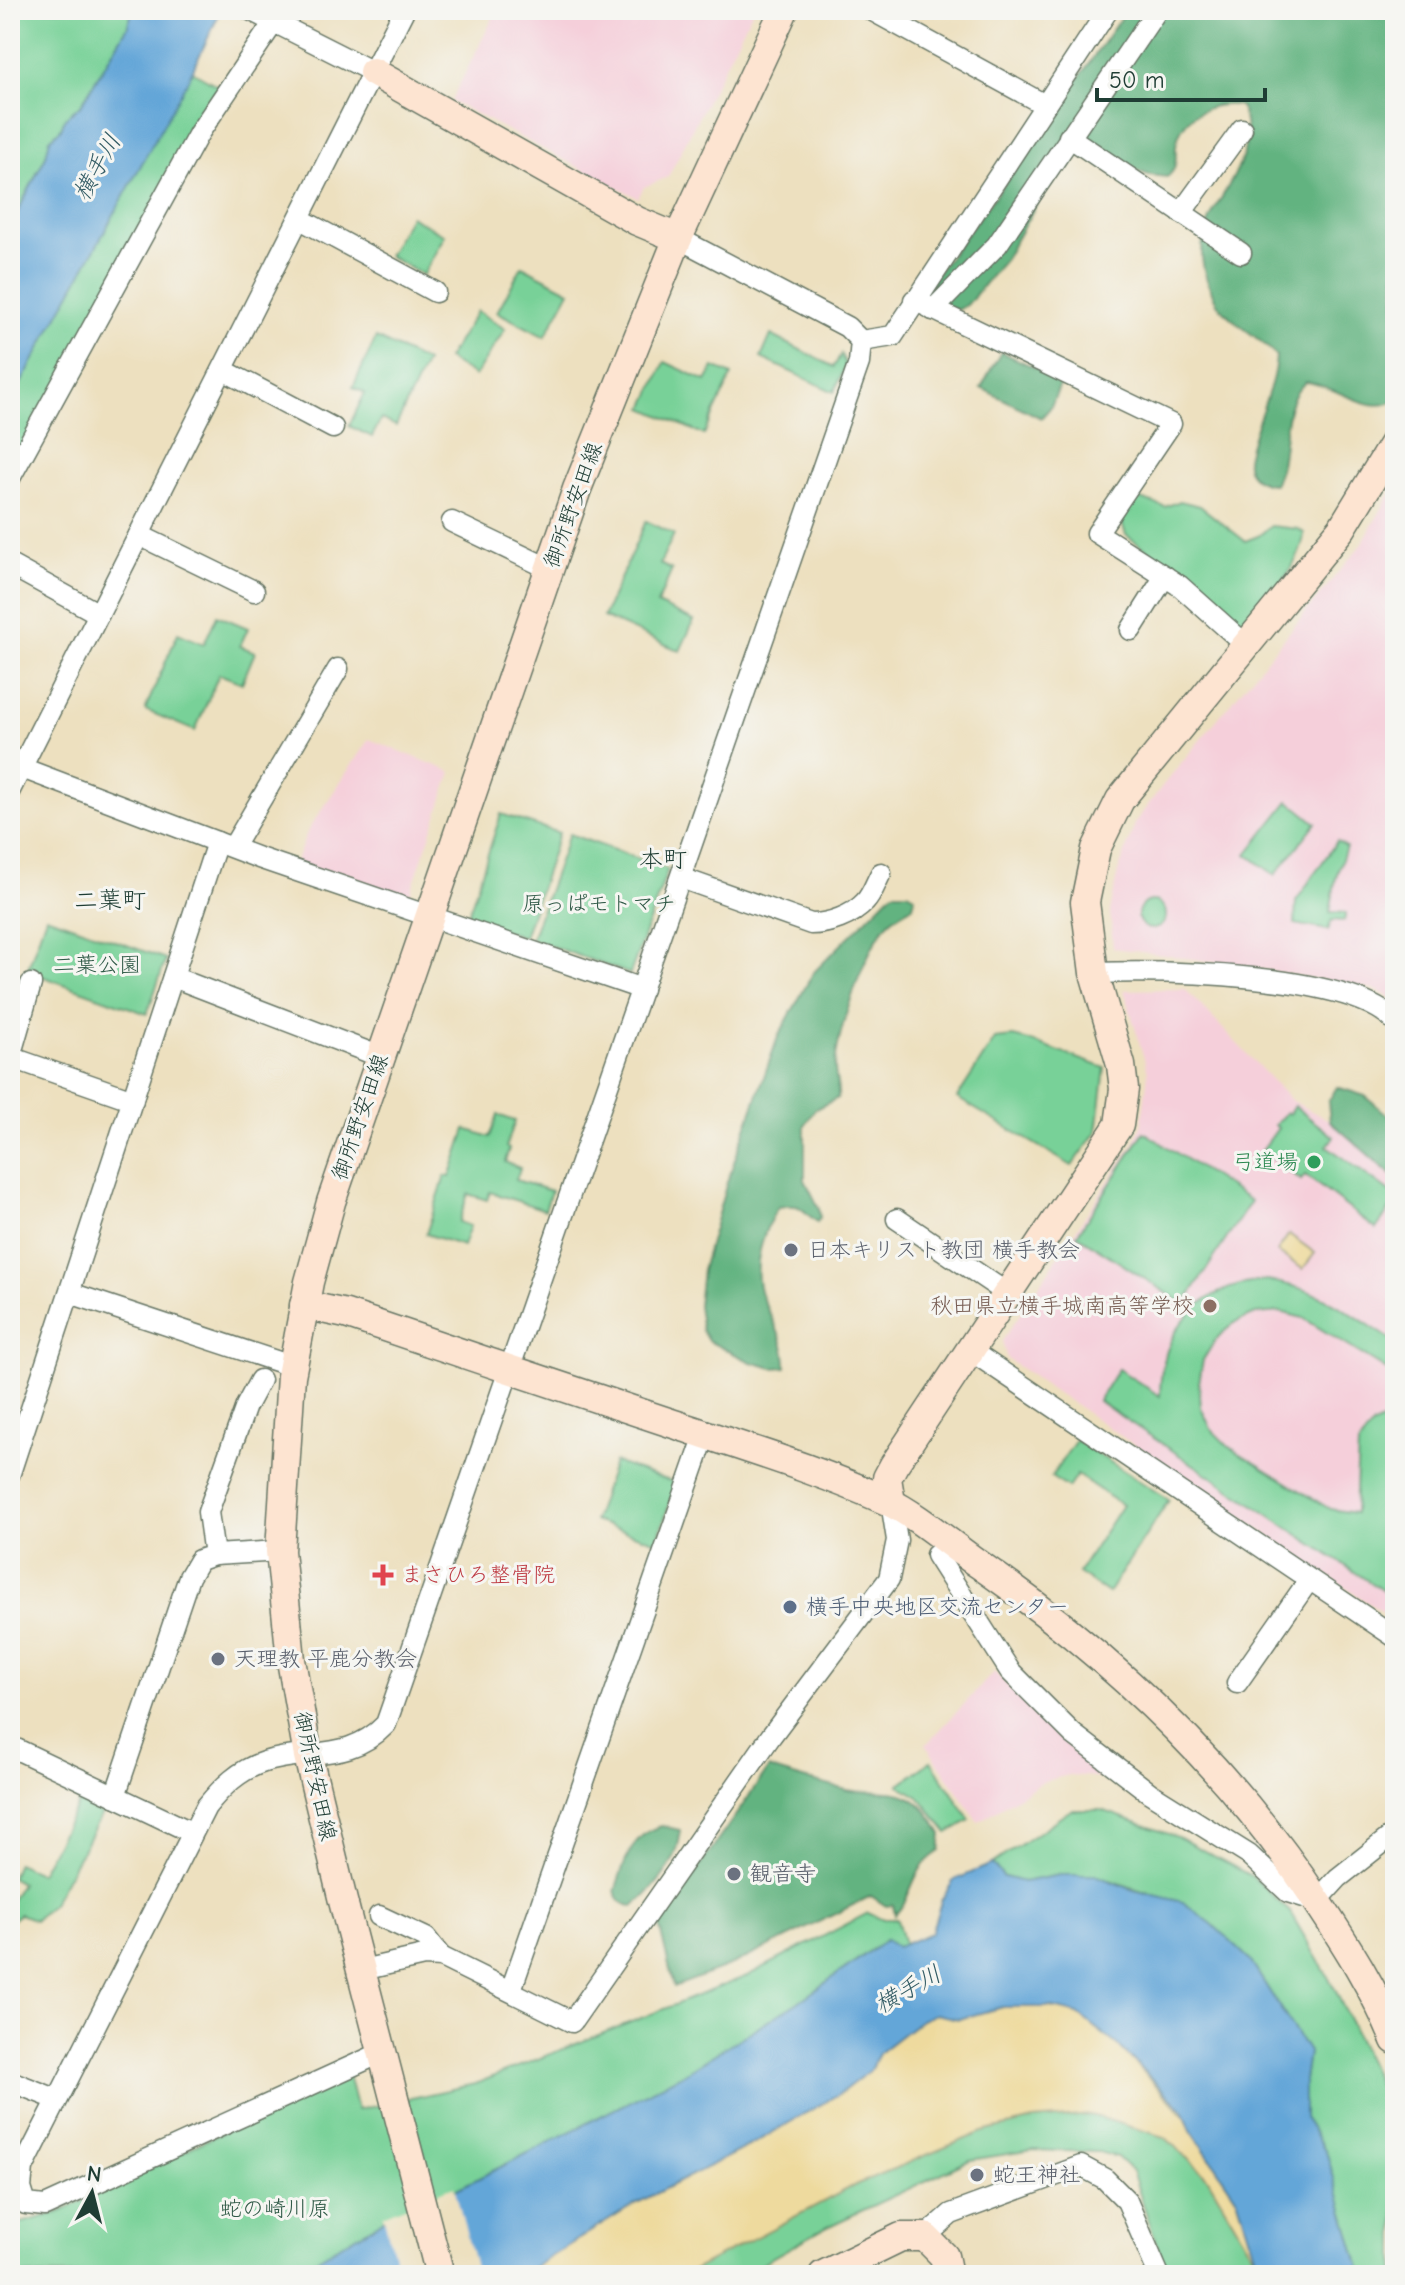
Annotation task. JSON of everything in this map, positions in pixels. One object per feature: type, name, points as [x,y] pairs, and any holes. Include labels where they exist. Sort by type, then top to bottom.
[{"type":"street","points":[[404,10],[14,779],[225,845],[642,989]]},
{"type":"street","name":"御所野安田線","points":[[440,2275],[308,1756],[291,1660],[280,1551],[291,1366],[331,1202],[577,489],[623,368],[678,238],[784,10]]},
{"type":"street","points":[[871,10],[1045,105]]},
{"type":"street","points":[[861,341],[893,336],[1108,10]]},
{"type":"street","points":[[933,310],[997,245],[1157,10]]},
{"type":"street","points":[[10,478],[264,17],[373,72],[637,221],[678,238],[847,327],[861,341]]},
{"type":"street","points":[[1181,213],[1242,129]]},
{"type":"street","points":[[1069,137],[1241,253]]},
{"type":"street","points":[[300,219],[435,292]]},
{"type":"street","points":[[914,300],[1171,424],[1097,533],[1180,586],[1247,646]]},
{"type":"street","points":[[383,2052],[45,2206],[26,2204],[15,2190],[56,2099],[191,1832],[223,1785],[264,1762],[355,1746],[373,1737],[386,1724],[859,363],[861,341]]},
{"type":"street","points":[[223,370],[333,428]]},
{"type":"street","points":[[362,1970],[424,1956],[441,1957],[572,2022],[771,1736],[889,1579],[897,1540],[887,1478],[1119,1125],[1124,1089],[1121,1065],[1094,973],[1085,902],[1096,849],[1120,800],[1342,528],[1395,441]]},
{"type":"street","points":[[452,522],[550,569]]},
{"type":"street","points":[[139,535],[254,591]]},
{"type":"street","points":[[10,565],[99,614]]},
{"type":"street","points":[[1131,630],[1165,576]]},
{"type":"street","points":[[10,1473],[173,977],[225,845],[338,669]]},
{"type":"street","points":[[681,878],[811,924],[825,924],[865,902],[881,873]]},
{"type":"street","points":[[1094,973],[1157,971],[1319,988],[1355,996],[1383,1009],[1395,1021]]},
{"type":"street","points":[[173,977],[381,1057]]},
{"type":"street","points":[[31,984],[10,1057],[133,1100]]},
{"type":"street","points":[[897,1219],[1008,1294]]},
{"type":"street","points":[[70,1293],[291,1366]]},
{"type":"street","points":[[304,1305],[346,1314],[820,1473],[891,1502],[1035,1603],[1129,1681],[1235,1789],[1285,1852],[1368,1980],[1395,2040]]},
{"type":"street","points":[[971,1351],[1395,1637]]},
{"type":"street","points":[[214,1555],[208,1512],[246,1406],[260,1380]]},
{"type":"street","points":[[511,1990],[705,1435]]},
{"type":"street","points":[[115,1796],[189,1577],[199,1560],[214,1555],[280,1551]]},
{"type":"street","points":[[936,1555],[1010,1671],[1073,1734],[1150,1793],[1249,1855],[1288,1892],[1317,1901]]},
{"type":"street","points":[[1237,1683],[1309,1580]]},
{"type":"street","points":[[10,1746],[191,1832]]},
{"type":"street","points":[[1317,1901],[1338,1878],[1395,1833]]},
{"type":"street","points":[[379,1916],[426,1938],[441,1957]]},
{"type":"street","points":[[10,2081],[56,2099]]},
{"type":"street","points":[[823,2275],[901,2237],[925,2237],[951,2214],[1081,2166],[1105,2179],[1127,2201],[1159,2275]]},
{"type":"street","points":[[925,2237],[944,2256],[948,2275]]},
{"type":"shaded area","points":[[497,10],[753,10],[668,177],[644,187],[638,198],[451,101]]},
{"type":"shaded area","points":[[1395,486],[1395,1000],[1373,989],[1243,966],[1113,948],[1110,911],[1118,873],[1136,821],[1361,545]]},
{"type":"shaded area","points":[[369,739],[452,772],[408,900],[295,864],[308,830]]},
{"type":"shaded area","name":"秋田県立横手城南高等学校","points":[[1185,989],[1292,1101],[1395,1154],[1395,1621],[1007,1359],[1002,1341],[1134,1143],[1142,1124],[1148,1072],[1124,990]]},
{"type":"shaded area","points":[[994,1672],[1079,1756],[1109,1778],[1069,1775],[1042,1782],[978,1822],[926,1745]]},
{"type":"green space","points":[[10,10],[133,10],[127,28],[81,105],[65,118],[61,129],[50,139],[46,156],[10,232]]},
{"type":"green space","points":[[1126,10],[1395,10],[1395,400],[1375,405],[1306,382],[1291,404],[1282,459],[1274,484],[1253,477],[1247,462],[1273,378],[1276,356],[1218,305],[1202,258],[1204,235],[1212,214],[1244,154],[1246,131],[1240,106],[1210,107],[1193,116],[1181,131],[1174,169],[1167,177],[1149,175],[1079,150],[1049,182],[1005,259],[967,305],[957,310],[932,303],[928,287],[933,278],[1023,159]]},
{"type":"green space","points":[[192,71],[227,91],[10,478],[10,403]]},
{"type":"green space","points":[[410,216],[445,235],[423,275],[388,256]]},
{"type":"green space","points":[[522,266],[570,291],[545,337],[497,312]]},
{"type":"green space","points":[[477,311],[505,329],[475,376],[447,359]]},
{"type":"green space","points":[[771,335],[834,367],[841,354],[846,365],[834,392],[761,358]]},
{"type":"green space","points":[[376,338],[426,362],[396,426],[381,419],[372,437],[349,426],[365,393],[353,387]]},
{"type":"green space","points":[[1001,352],[1062,380],[1051,407],[1041,418],[981,388]]},
{"type":"green space","points":[[665,362],[706,381],[714,367],[732,375],[704,435],[644,408]]},
{"type":"green space","points":[[1137,498],[1165,507],[1180,501],[1200,506],[1245,541],[1271,526],[1298,529],[1304,533],[1302,545],[1282,582],[1246,627],[1126,535],[1122,523],[1127,509]]},
{"type":"green space","points":[[646,521],[674,534],[660,564],[672,570],[657,604],[694,621],[680,651],[603,617]]},
{"type":"green space","points":[[217,615],[248,628],[240,646],[255,652],[242,683],[219,674],[195,731],[145,710],[178,633],[204,644]]},
{"type":"green space","points":[[1289,801],[1316,823],[1275,875],[1247,854]]},
{"type":"green space","points":[[501,814],[559,833],[524,937],[467,918]]},
{"type":"green space","name":"原っぱモトマチ","points":[[569,834],[668,869],[630,974],[531,939]]},
{"type":"green space","points":[[1337,841],[1346,847],[1336,877],[1330,912],[1346,913],[1344,921],[1332,920],[1328,930],[1295,924],[1296,901]]},
{"type":"green space","points":[[893,892],[908,892],[915,896],[913,906],[888,923],[870,952],[841,1033],[835,1067],[838,1098],[815,1109],[805,1125],[805,1180],[819,1208],[820,1218],[817,1222],[797,1206],[778,1207],[760,1250],[759,1286],[781,1340],[786,1367],[773,1368],[751,1362],[708,1341],[702,1331],[698,1306],[702,1270],[727,1182],[778,1037],[813,973]]},
{"type":"green space","points":[[1152,901],[1162,905],[1166,915],[1162,925],[1152,929],[1142,925],[1138,915],[1142,905]]},
{"type":"green space","name":"二葉公園","points":[[46,916],[166,959],[147,1014],[27,971]]},
{"type":"green space","points":[[1013,1037],[1105,1068],[1097,1132],[1072,1166],[957,1098],[995,1039]]},
{"type":"green space","points":[[1337,1087],[1365,1096],[1395,1121],[1395,1178],[1330,1121],[1328,1102]]},
{"type":"green space","name":"弓道場","points":[[1294,1106],[1334,1137],[1327,1146],[1395,1196],[1395,1202],[1376,1229],[1305,1175],[1301,1180],[1262,1150],[1278,1128],[1275,1125]]},
{"type":"green space","points":[[498,1115],[515,1121],[506,1147],[509,1149],[505,1162],[520,1168],[516,1180],[551,1191],[545,1210],[490,1192],[487,1200],[468,1194],[459,1222],[470,1226],[463,1246],[426,1234],[445,1176],[450,1177],[466,1129],[490,1137]]},
{"type":"green space","points":[[1144,1132],[1251,1201],[1184,1304],[1077,1235]]},
{"type":"green space","points":[[1266,1281],[1318,1295],[1395,1342],[1395,1375],[1303,1318],[1280,1312],[1256,1314],[1234,1323],[1216,1339],[1203,1360],[1199,1383],[1201,1407],[1211,1429],[1228,1446],[1330,1509],[1355,1513],[1358,1445],[1373,1425],[1395,1415],[1395,1599],[1098,1401],[1118,1369],[1160,1396],[1167,1350],[1188,1315],[1221,1292]]},
{"type":"green space","points":[[1076,1440],[1169,1500],[1108,1593],[1078,1573],[1122,1505],[1077,1475],[1068,1488],[1051,1477]]},
{"type":"green space","points":[[614,1462],[676,1483],[657,1542],[594,1521]]},
{"type":"green space","points":[[931,1761],[970,1820],[948,1833],[919,1797],[899,1785]]},
{"type":"green space","points":[[769,1768],[847,1790],[895,1793],[909,1797],[924,1809],[942,1834],[940,1851],[923,1866],[895,1915],[893,1905],[886,1906],[871,1896],[734,1964],[674,1987],[659,1924]]},
{"type":"green space","points":[[79,1802],[102,1814],[52,1904],[35,1920],[20,1914],[10,1921],[10,1901],[21,1883],[11,1877],[17,1863],[40,1873]]},
{"type":"green space","points":[[1071,1810],[1102,1810],[1180,1838],[1253,1877],[1290,1912],[1335,1989],[1385,2099],[1383,2114],[1395,2148],[1395,2275],[1362,2275],[1326,2151],[1304,2118],[1308,2052],[1249,1959],[1212,1924],[1158,1896],[1095,1875],[1060,1875],[1023,1882],[1004,1877],[992,1864]]},
{"type":"green space","points":[[662,1826],[680,1830],[672,1862],[651,1890],[634,1906],[624,1903],[615,1891],[630,1851],[643,1835]]},
{"type":"green space","name":"蛇の崎川原","points":[[868,1913],[881,1919],[897,1919],[904,1945],[897,1947],[885,1940],[797,2003],[678,2077],[463,2186],[385,2219],[292,2275],[10,2275],[10,2209],[18,2224],[60,2212],[348,2075],[357,2110],[475,2084],[747,1976]]},
{"type":"green space","points":[[1091,2115],[1165,2137],[1207,2177],[1258,2263],[1261,2275],[1167,2275],[1132,2171],[1117,2157],[1099,2152],[1032,2150],[970,2160],[827,2227],[741,2275],[688,2275],[711,2258],[857,2184],[982,2132],[1033,2120]]},
{"type":"sand","points":[[1289,1234],[1315,1253],[1303,1269],[1277,1252]]},
{"type":"sand","points":[[1002,2007],[1050,2007],[1078,2014],[1120,2047],[1185,2116],[1238,2200],[1258,2263],[1207,2177],[1165,2137],[1091,2115],[1033,2120],[982,2132],[857,2184],[684,2275],[521,2275],[635,2204],[754,2143],[842,2092],[870,2070],[880,2052],[921,2020],[935,2014],[959,2019]]},
{"type":"water","name":"横手川","points":[[133,10],[221,10],[189,78],[10,403],[10,232],[46,156],[50,139],[61,129],[65,118],[81,105],[127,28]]},
{"type":"water","name":"横手川","points":[[992,1864],[1004,1877],[1023,1882],[1060,1875],[1095,1875],[1134,1890],[1183,1902],[1249,1959],[1308,2052],[1304,2118],[1326,2151],[1362,2275],[1261,2275],[1238,2200],[1191,2130],[1183,2110],[1120,2047],[1078,2014],[1050,2007],[1002,2007],[959,2019],[935,2014],[921,2020],[880,2052],[870,2070],[842,2092],[754,2143],[635,2204],[521,2275],[291,2275],[385,2219],[463,2186],[678,2077],[797,2003],[886,1940],[897,1947],[931,1933],[942,1899],[954,1880]]},
{"type":"pier","points":[[454,2186],[477,2275],[399,2275],[383,2215]]},
{"type":"place","name":"弓道場","points":[[1314,1162]]},
{"type":"place","name":"日本キリスト教団 横手教会","points":[[791,1250]]},
{"type":"place","name":"秋田県立横手城南高等学校","points":[[1210,1306]]},
{"type":"place","name":"まさひろ整骨院","points":[[383,1575]]},
{"type":"place","name":"横手中央地区交流センター","points":[[790,1607]]},
{"type":"place","name":"天理教 平鹿分教会","points":[[218,1659]]},
{"type":"place","name":"観音寺","points":[[734,1874]]},
{"type":"place","name":"蛇王神社","points":[[977,2175]]},
{"type":"district","name":"本町","points":[[663,859]]},
{"type":"district","name":"二葉町","points":[[110,900]]}]
